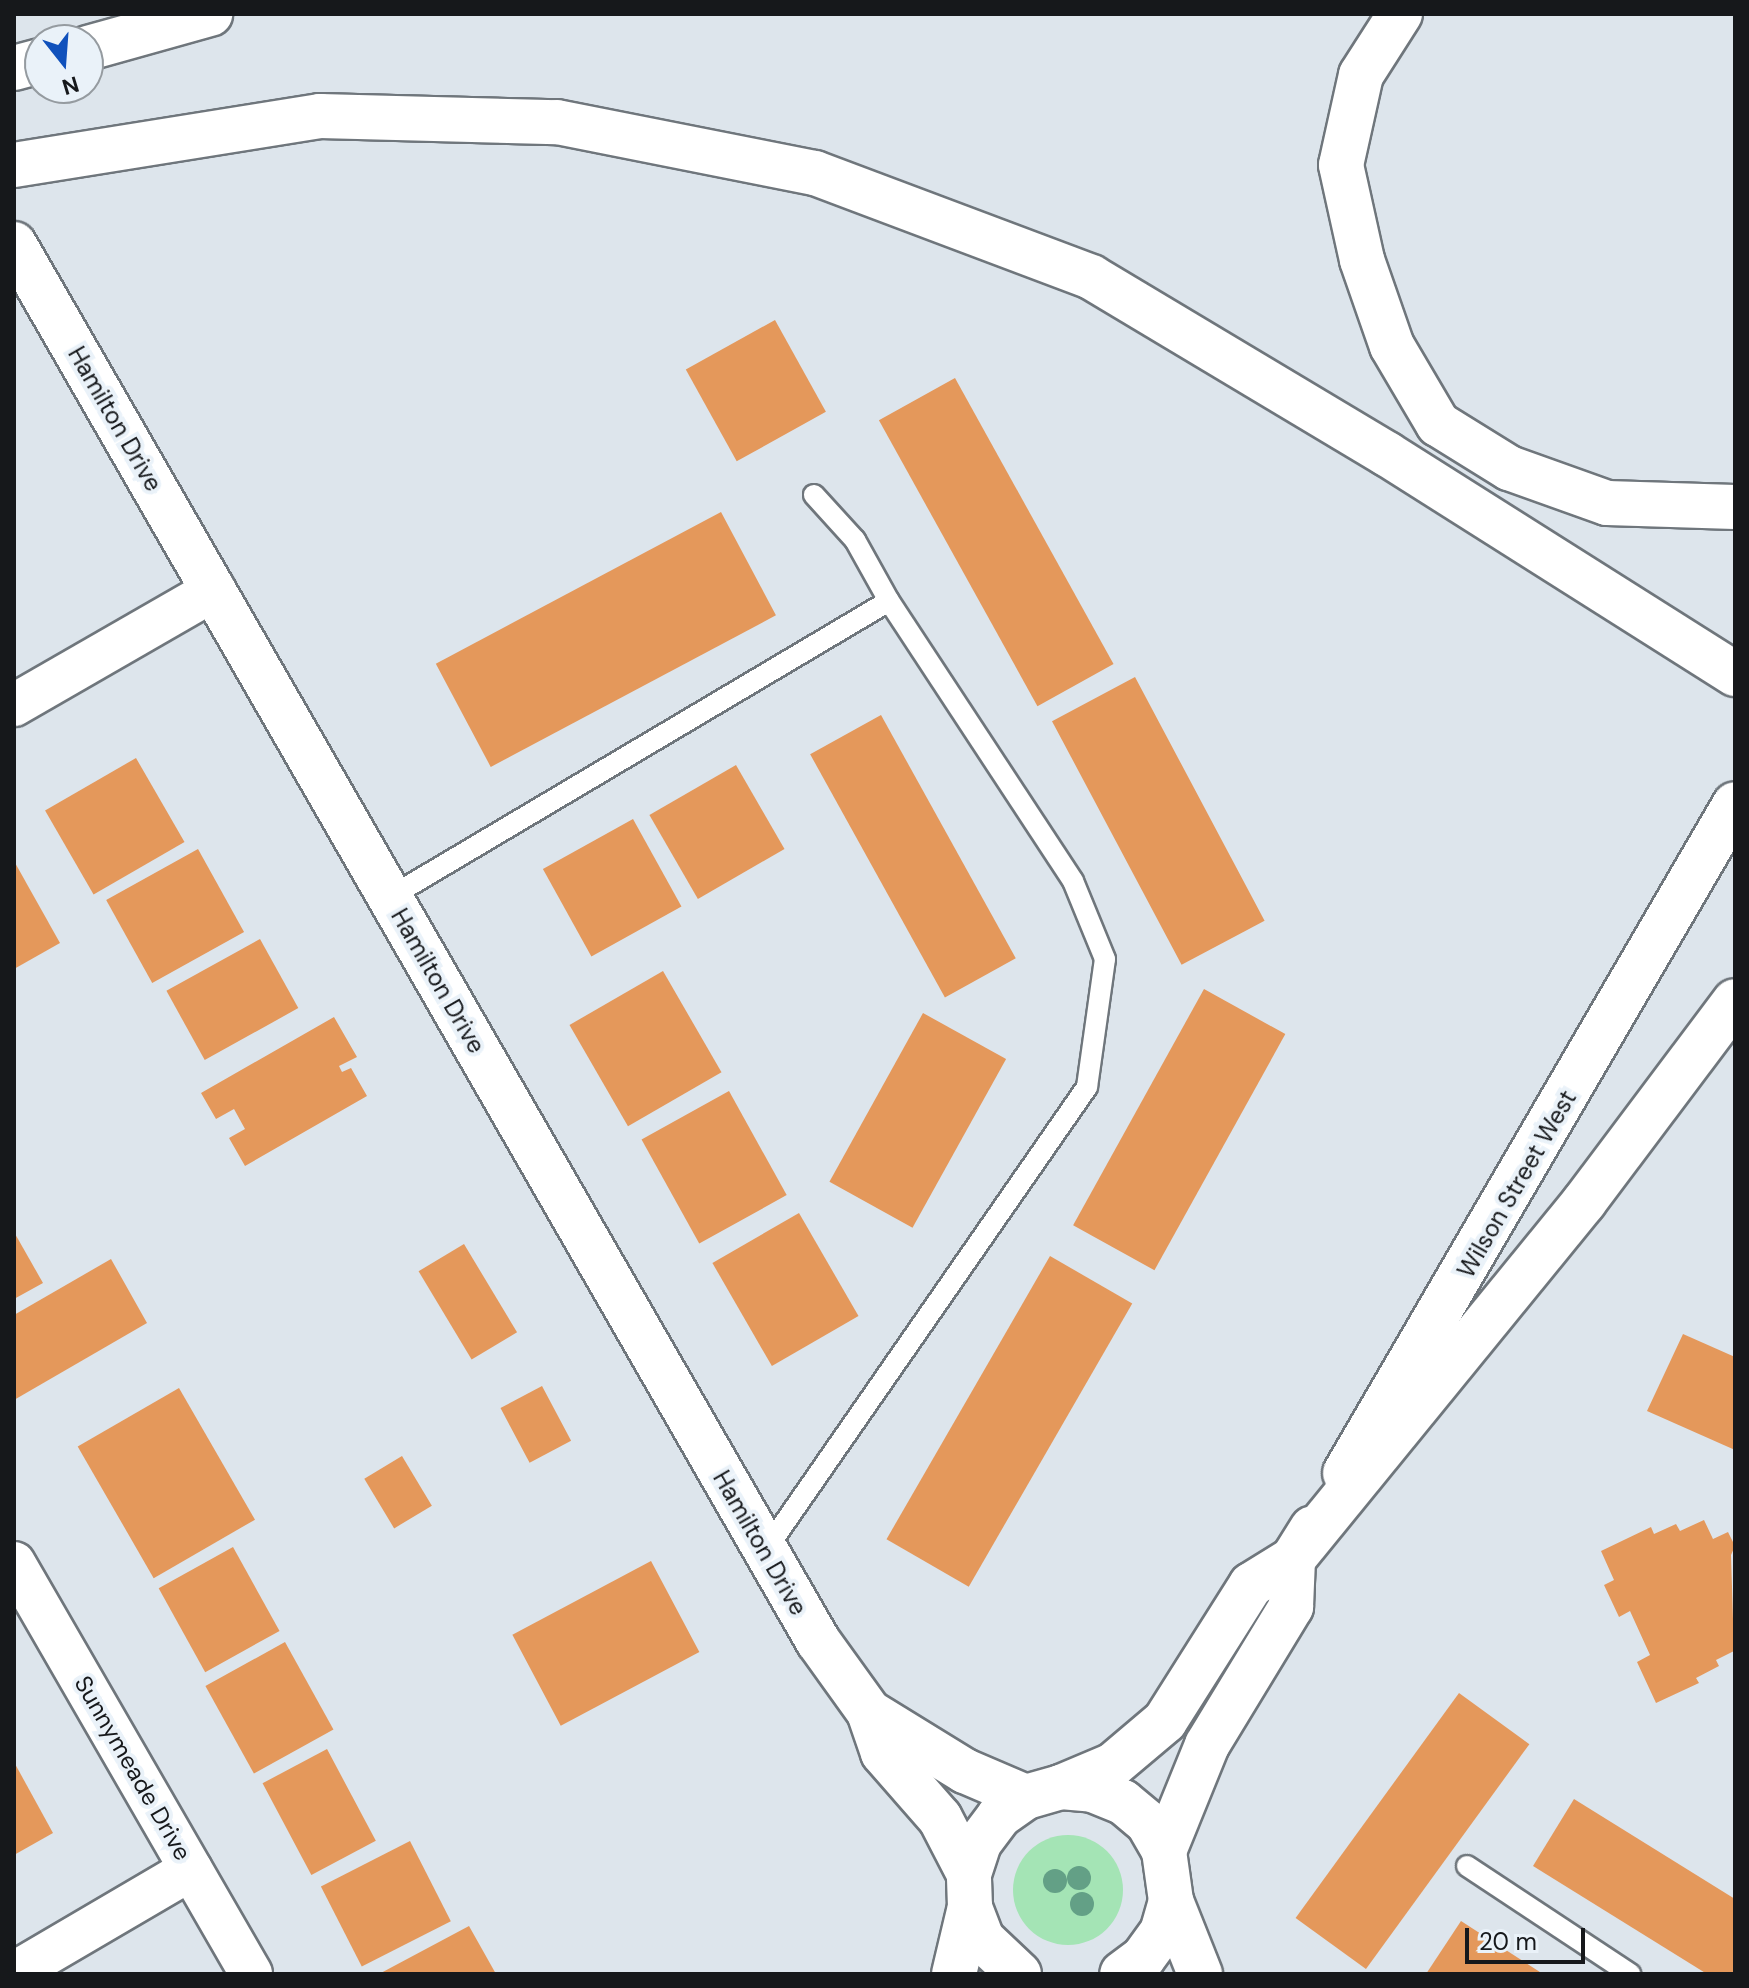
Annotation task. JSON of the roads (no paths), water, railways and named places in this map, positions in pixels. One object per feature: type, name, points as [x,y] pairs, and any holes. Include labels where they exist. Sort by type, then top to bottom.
[{"type":"main road","points":[[104,44],[210,14]]},
{"type":"main road","points":[[1400,14],[1361,75],[1341,165],[1362,260],[1392,346],[1438,424],[1509,468],[1607,503],[1735,507]]},
{"type":"main road","points":[[14,165],[320,116],[557,122],[815,173],[1091,277],[1387,454],[1735,674]]},
{"type":"main road","name":"Hamilton Drive","points":[[14,244],[765,1551],[818,1641],[869,1712],[883,1753],[940,1818],[970,1891],[982,1939],[1019,1974]]},
{"type":"main road","name":"Wilson Street West","points":[[970,1891],[979,1843],[999,1816],[1043,1792],[1113,1765],[1165,1721],[1251,1585],[1293,1559],[1461,1281],[1735,804]]},
{"type":"main road","points":[[1293,1559],[1584,1202],[1735,1001]]},
{"type":"main road","name":"Wilson Street West","points":[[1164,1851],[1207,1745],[1291,1607],[1293,1559]]},
{"type":"main road","name":"Hamilton Drive","points":[[869,1712],[965,1771],[1043,1792],[1093,1790],[1123,1802],[1148,1823],[1164,1851]]},
{"type":"main road","points":[[1164,1851],[1171,1901],[1200,1974]]},
{"type":"main road","points":[[954,1974],[970,1891]]},
{"type":"main road","points":[[1122,1974],[1143,1958],[1162,1932],[1171,1901]]},
{"type":"street","points":[[14,705],[214,590]]},
{"type":"street","name":"Sunnymeade Drive","points":[[14,1563],[251,1974]]},
{"type":"street","points":[[14,1973],[191,1869]]},
{"type":"lane","points":[[765,1551],[1087,1087],[1099,1026],[1105,959],[1073,881],[889,601],[855,540],[814,495]]},
{"type":"lane","points":[[390,897],[889,601]]},
{"type":"lane","points":[[1467,1866],[1630,1974]]}]
